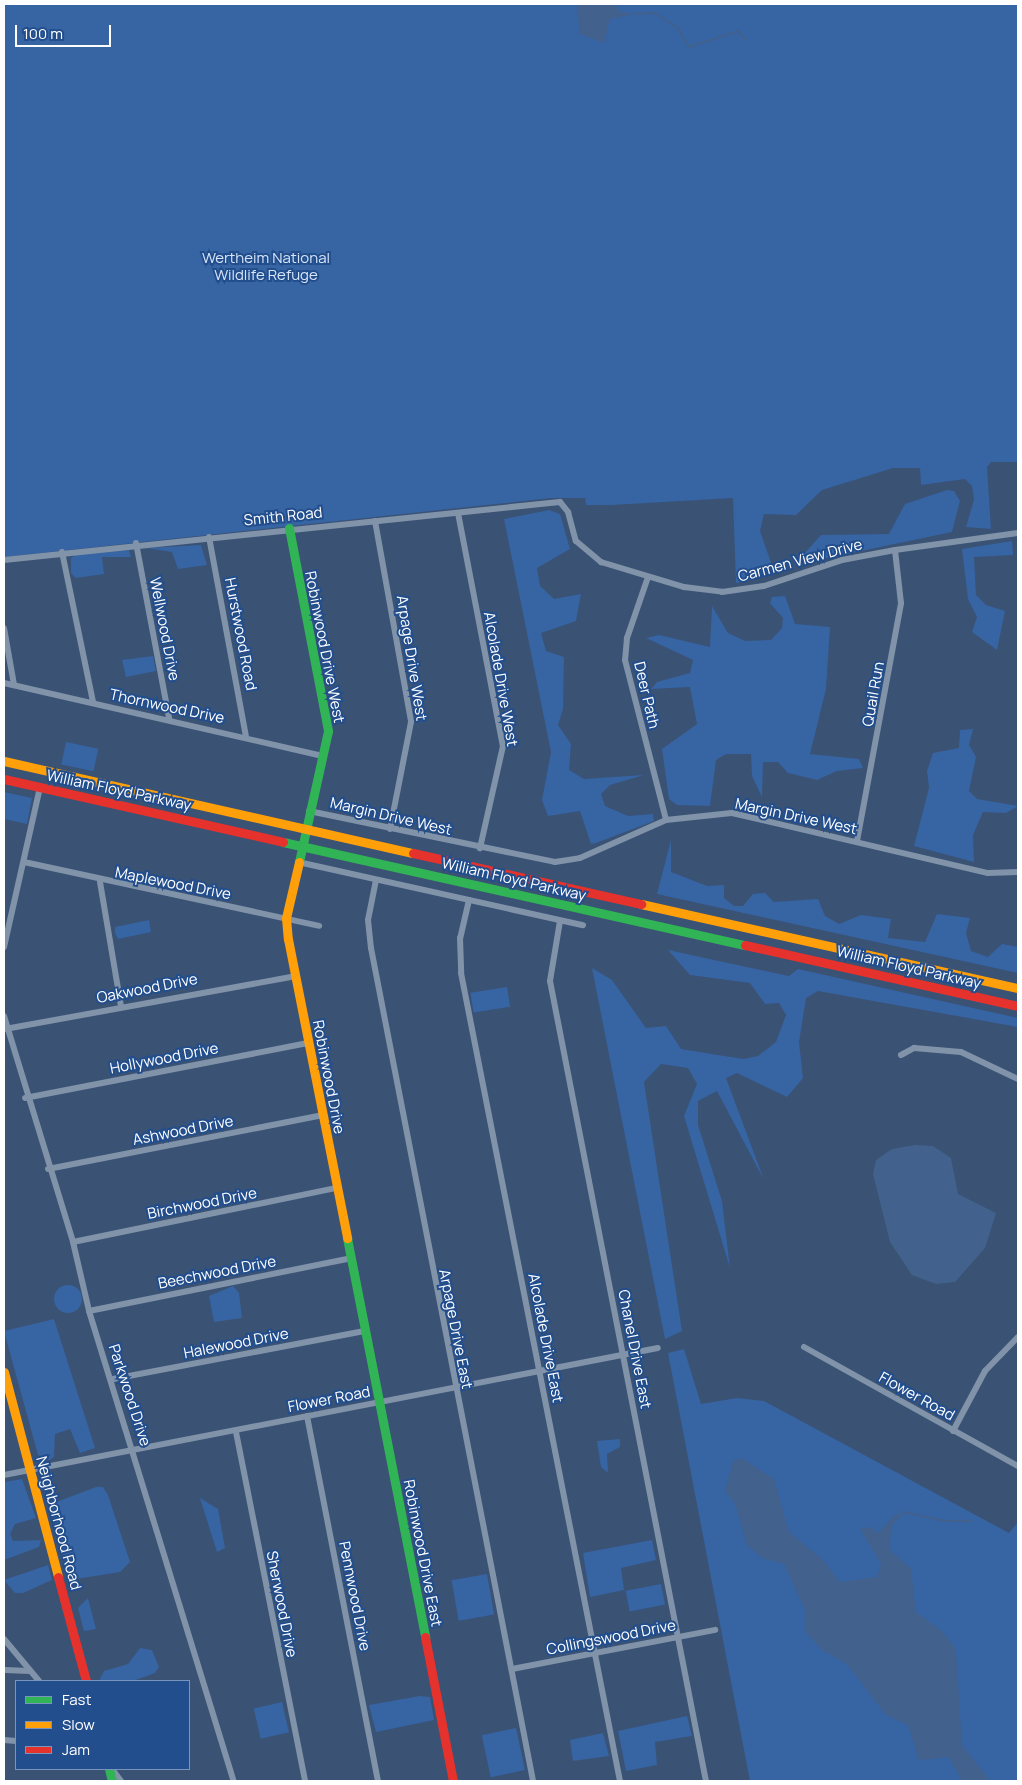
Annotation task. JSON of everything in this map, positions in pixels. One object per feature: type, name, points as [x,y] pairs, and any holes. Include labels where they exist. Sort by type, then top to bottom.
[{"type":"main road","name":"Robinwood Drive West","points":[[289,528],[328,731],[324,756],[304,828]]},
{"type":"main road","name":"William Floyd Parkway","points":[[4,761],[1018,988]]},
{"type":"main road","name":"William Floyd Parkway","points":[[4,779],[1018,1006]]},
{"type":"main road","name":"Robinwood Drive","points":[[304,828],[286,918],[308,1043],[364,1331]]},
{"type":"main road","name":"Robinwood Drive East","points":[[364,1331],[380,1402],[453,1781]]},
{"type":"main road","name":"Neighborhood Road","points":[[4,1372],[7,1390],[32,1470],[86,1680]]},
{"type":"street","name":"Smith Road","points":[[4,560],[136,544],[458,513],[551,502],[565,505]]},
{"type":"street","name":"Carmen View Drive","points":[[565,505],[576,542],[584,552],[601,562],[648,577],[704,591],[741,590],[896,550],[1018,533]]},
{"type":"street","name":"Alcolade Drive West","points":[[458,513],[503,746],[480,848]]},
{"type":"street","name":"Arpage Drive West","points":[[375,521],[412,722],[390,829]]},
{"type":"street","name":"Hurstwood Road","points":[[209,537],[246,736]]},
{"type":"street","name":"Wellwood Drive","points":[[136,544],[169,718]]},
{"type":"street","name":"Quail Run","points":[[857,841],[901,603],[896,550]]},
{"type":"street","points":[[62,552],[93,702]]},
{"type":"street","name":"Deer Path","points":[[648,577],[627,638],[625,660],[666,820]]},
{"type":"street","points":[[4,628],[14,685]]},
{"type":"street","name":"Thornwood Drive","points":[[4,682],[169,718],[324,756]]},
{"type":"street","points":[[4,947],[40,787]]},
{"type":"street","name":"Margin Drive West","points":[[310,810],[538,861],[569,861],[666,820],[732,813],[988,873],[1018,872]]},
{"type":"street","name":"Maplewood Drive","points":[[24,862],[100,882],[319,926]]},
{"type":"street","points":[[298,862],[583,925]]},
{"type":"street","name":"Arpage Drive East","points":[[376,880],[370,940],[454,1387],[533,1781]]},
{"type":"street","points":[[100,882],[121,1006]]},
{"type":"street","name":"Alcolade Drive East","points":[[469,900],[460,938],[461,973],[620,1781]]},
{"type":"street","name":"Chanel Drive East","points":[[560,921],[550,981],[706,1781]]},
{"type":"street","name":"Oakwood Drive","points":[[6,1029],[121,1006],[296,976]]},
{"type":"street","name":"Parkwood Drive","points":[[4,1016],[25,1098],[73,1242],[89,1311],[113,1378],[234,1781]]},
{"type":"street","name":"Hollywood Drive","points":[[25,1098],[308,1043]]},
{"type":"street","points":[[901,1055],[914,1048],[961,1052],[1018,1079]]},
{"type":"street","name":"Ashwood Drive","points":[[48,1169],[322,1115]]},
{"type":"street","name":"Birchwood Drive","points":[[73,1242],[337,1188]]},
{"type":"street","name":"Beechwood Drive","points":[[89,1311],[351,1258]]},
{"type":"street","name":"Halewood Drive","points":[[113,1378],[364,1331]]},
{"type":"street","points":[[953,1431],[985,1371],[1018,1337]]},
{"type":"street","name":"Flower Road","points":[[804,1347],[1018,1466]]},
{"type":"street","name":"Flower Road","points":[[4,1475],[134,1448],[236,1432],[308,1416],[658,1348]]},
{"type":"street","name":"Pennwood Drive","points":[[308,1416],[378,1781]]},
{"type":"street","name":"Sherwood Drive","points":[[236,1432],[304,1781]]},
{"type":"street","name":"Collingswood Drive","points":[[512,1669],[714,1630]]},
{"type":"street","points":[[4,1639],[38,1680]]},
{"type":"street","points":[[4,1670],[30,1671]]},
{"type":"street","points":[[112,1770],[121,1781]]},
{"type":"green space","name":"Wertheim National Wildlife Refuge","points":[[4,4],[1018,4],[1018,462],[991,462],[987,467],[991,529],[966,527],[974,500],[972,486],[965,479],[921,485],[920,468],[893,468],[822,490],[796,515],[764,514],[760,531],[775,574],[736,583],[733,498],[586,505],[585,498],[551,498],[4,557]]},
{"type":"green space","points":[[947,490],[954,491],[960,501],[952,532],[794,565],[821,535],[889,534],[905,504]]},
{"type":"green space","points":[[549,510],[560,514],[570,549],[537,568],[540,586],[554,599],[581,594],[576,621],[541,633],[546,651],[564,657],[563,709],[558,725],[571,744],[569,770],[584,779],[644,775],[610,785],[601,794],[605,806],[628,816],[653,814],[654,821],[591,844],[580,811],[548,816],[542,800],[551,752],[504,519]]},
{"type":"green space","points":[[1012,541],[1013,555],[974,557],[976,595],[986,605],[1005,611],[997,650],[972,632],[977,617],[968,599],[962,549]]},
{"type":"green space","points":[[201,545],[207,565],[178,569],[172,552],[147,548]]},
{"type":"green space","points":[[129,550],[131,557],[102,557],[104,574],[76,578],[71,573],[71,558],[77,554]]},
{"type":"green space","points":[[785,596],[795,624],[830,627],[826,689],[810,754],[859,759],[863,768],[837,771],[817,780],[788,773],[778,762],[763,762],[762,797],[752,776],[751,754],[726,754],[716,760],[710,806],[677,805],[669,799],[662,749],[697,724],[690,687],[651,689],[657,682],[690,673],[693,660],[646,638],[659,635],[710,647],[712,606],[728,633],[745,641],[771,640],[782,628],[783,618],[770,603],[772,597]]},
{"type":"green space","points":[[153,656],[156,671],[126,677],[122,660]]},
{"type":"green space","points":[[973,729],[969,745],[976,757],[969,791],[977,799],[1018,806],[1006,813],[983,812],[973,835],[974,862],[914,846],[929,788],[927,771],[933,753],[959,748],[960,730]]},
{"type":"green space","points":[[66,742],[98,749],[93,771],[61,764]]},
{"type":"green space","points":[[4,792],[32,798],[27,824],[4,819]]},
{"type":"green space","points":[[671,840],[671,872],[707,886],[724,885],[724,898],[734,906],[743,906],[753,894],[765,893],[774,902],[818,899],[825,916],[839,924],[861,915],[891,919],[888,938],[925,942],[937,914],[970,918],[966,933],[971,951],[988,957],[1002,944],[1018,947],[1018,973],[657,894]]},
{"type":"green space","points":[[149,920],[151,932],[118,939],[115,933],[115,927]]},
{"type":"green space","points":[[668,950],[789,976],[798,969],[1018,1018],[1018,1027],[818,991],[806,998],[799,1042],[803,1078],[787,1097],[737,1073],[726,1078],[764,1180],[717,1091],[698,1101],[698,1125],[722,1201],[730,1268],[684,1116],[697,1084],[688,1068],[661,1064],[644,1082],[682,1331],[665,1339],[592,968],[612,980],[646,1028],[666,1026],[681,1049],[743,1059],[758,1056],[776,1042],[786,1015],[779,1003],[765,1004],[750,983],[690,975]]},
{"type":"green space","points":[[507,987],[510,1007],[474,1013],[470,993]]},
{"type":"green space","points":[[68,1285],[78,1289],[82,1299],[78,1309],[68,1313],[58,1309],[54,1299],[58,1289]]},
{"type":"green space","points":[[233,1286],[239,1293],[242,1318],[214,1322],[209,1296]]},
{"type":"green space","points":[[54,1319],[95,1448],[80,1453],[70,1429],[55,1434],[54,1457],[49,1460],[38,1455],[4,1331]]},
{"type":"green space","points":[[684,1349],[701,1404],[737,1398],[764,1401],[1009,1533],[1018,1522],[1018,1781],[750,1781],[668,1353]]},
{"type":"green space","points":[[620,1439],[620,1447],[607,1454],[608,1473],[601,1467],[597,1441]]},
{"type":"green space","points":[[22,1479],[36,1518],[15,1524],[10,1534],[13,1541],[41,1540],[39,1547],[4,1560],[4,1482]]},
{"type":"green space","points":[[96,1487],[103,1487],[108,1495],[130,1562],[120,1572],[70,1580],[51,1509],[59,1501]]},
{"type":"green space","points":[[200,1498],[218,1509],[225,1548],[217,1552]]},
{"type":"green space","points":[[652,1540],[656,1560],[621,1568],[624,1590],[590,1597],[583,1553]]},
{"type":"green space","points":[[48,1565],[52,1580],[23,1593],[15,1593],[4,1580]]},
{"type":"green space","points":[[487,1574],[494,1614],[459,1621],[452,1580]]},
{"type":"green space","points":[[661,1584],[665,1605],[630,1611],[626,1591]]},
{"type":"green space","points":[[88,1598],[96,1629],[84,1631],[78,1608]]},
{"type":"green space","points":[[140,1648],[152,1650],[159,1667],[155,1673],[136,1680],[100,1680],[104,1671],[128,1664]]},
{"type":"green space","points":[[420,1696],[430,1697],[434,1720],[376,1732],[369,1705]]},
{"type":"green space","points":[[282,1702],[289,1732],[261,1739],[254,1709]]},
{"type":"green space","points":[[687,1716],[692,1736],[655,1742],[657,1765],[626,1771],[618,1731]]},
{"type":"green space","points":[[516,1728],[525,1770],[491,1777],[482,1735]]},
{"type":"green space","points":[[603,1733],[609,1756],[573,1761],[570,1740]]},
{"type":"shaded area","points":[[577,4],[615,4],[620,12],[635,14],[610,19],[604,43],[580,34]]},
{"type":"shaded area","points":[[915,1145],[933,1146],[951,1158],[958,1194],[996,1213],[985,1248],[955,1282],[936,1284],[912,1275],[890,1242],[873,1174],[876,1160],[892,1149]]},
{"type":"shaded area","points":[[742,1458],[774,1479],[789,1532],[823,1560],[840,1582],[877,1577],[881,1563],[860,1529],[870,1527],[878,1533],[895,1515],[904,1512],[892,1525],[889,1549],[911,1569],[916,1612],[943,1632],[956,1649],[962,1745],[990,1781],[962,1781],[949,1757],[919,1760],[908,1725],[886,1715],[847,1664],[822,1650],[805,1631],[806,1612],[784,1564],[762,1558],[747,1545],[735,1504],[725,1491],[733,1461]]},
{"type":"waterway","points":[[635,14],[655,13],[678,28],[689,47],[738,31],[746,40]]},
{"type":"waterway","points":[[904,1512],[945,1521],[972,1521]]},
{"type":"traffic: fast","points":[[289,528],[328,731],[299,862]]},
{"type":"traffic: fast","points":[[283,842],[745,945]]},
{"type":"traffic: fast","points":[[347,1238],[425,1637]]},
{"type":"traffic: fast","points":[[109,1770],[112,1781]]},
{"type":"traffic: slow","points":[[4,761],[413,853]]},
{"type":"traffic: slow","points":[[299,862],[286,918],[288,939],[347,1238]]},
{"type":"traffic: slow","points":[[641,904],[1018,988]]},
{"type":"traffic: slow","points":[[4,1372],[58,1577]]},
{"type":"traffic: jam","points":[[4,779],[283,842]]},
{"type":"traffic: jam","points":[[413,853],[641,904]]},
{"type":"traffic: jam","points":[[745,945],[1018,1006]]},
{"type":"traffic: jam","points":[[58,1577],[86,1680]]},
{"type":"traffic: jam","points":[[425,1637],[453,1781]]}]
